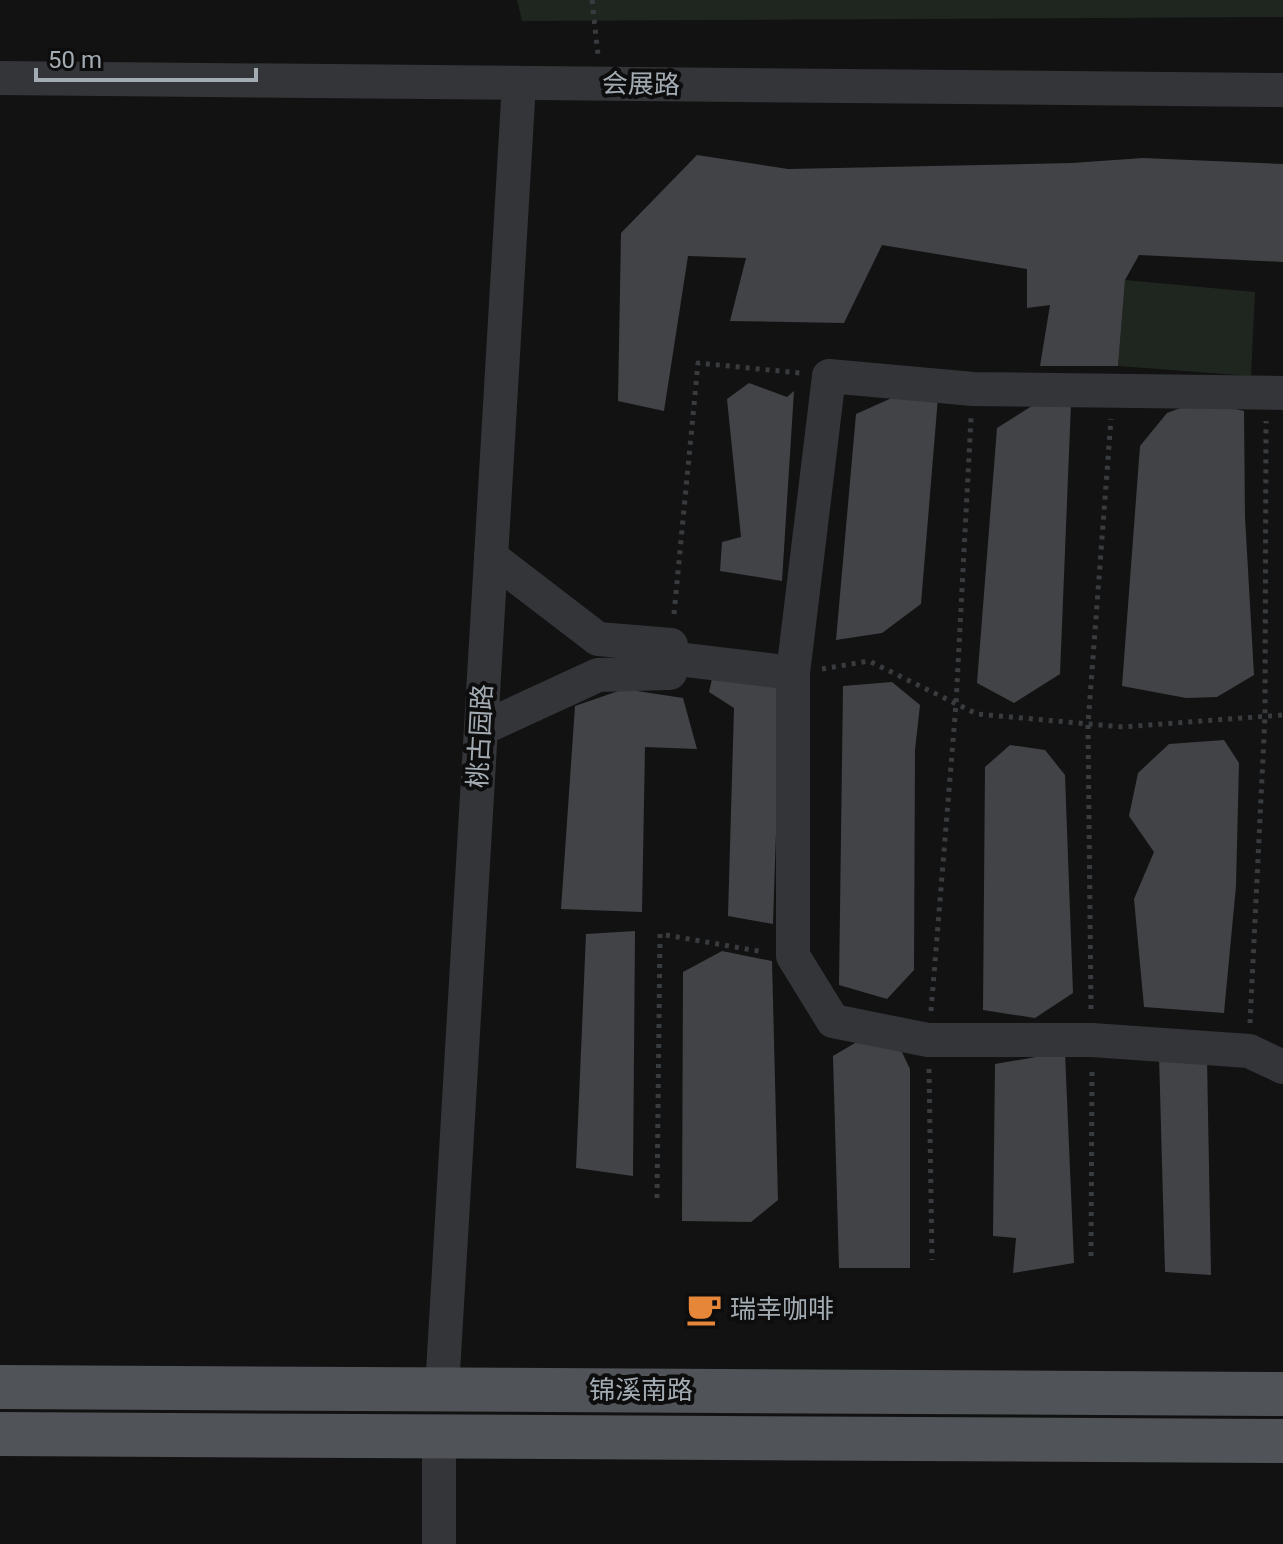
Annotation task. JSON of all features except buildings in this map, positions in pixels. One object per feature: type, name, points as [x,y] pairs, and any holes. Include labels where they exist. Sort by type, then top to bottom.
[{"type":"main road","name":"锦溪南路","points":[[0,1387],[1283,1394]]},
{"type":"main road","name":"锦溪南路","points":[[0,1434],[1283,1441]]},
{"type":"street","name":"会展路","points":[[0,78],[1283,90]]},
{"type":"street","name":"桃古园路","points":[[442,1389],[519,83]]},
{"type":"street","points":[[1274,392],[973,389],[829,376],[793,673],[793,956],[833,1021],[928,1040],[1092,1040],[1249,1051],[1283,1067]]},
{"type":"street","points":[[491,557],[598,639],[793,673]]},
{"type":"street","points":[[481,729],[598,675],[670,673],[671,652]]},
{"type":"street","points":[[439,1436],[439,1544]]},
{"type":"path","points":[[592,0],[601,84]]},
{"type":"path","points":[[671,652],[698,363],[829,376]]},
{"type":"path","points":[[932,1260],[928,1040],[956,704],[973,389]]},
{"type":"path","points":[[1091,1256],[1088,724],[1113,391]]},
{"type":"path","points":[[1249,1051],[1265,716],[1274,392]]},
{"type":"path","points":[[793,673],[869,661],[977,714],[1088,724],[1123,727],[1283,715]]},
{"type":"path","points":[[657,1198],[660,934],[793,956]]},
{"type":"shaded area","points":[[517,0],[1283,0],[1283,17],[522,21]]},
{"type":"shaded area","points":[[1125,280],[1255,292],[1251,376],[1118,366]]},
{"type":"place","name":"瑞幸咖啡","points":[[704,1309]]}]
